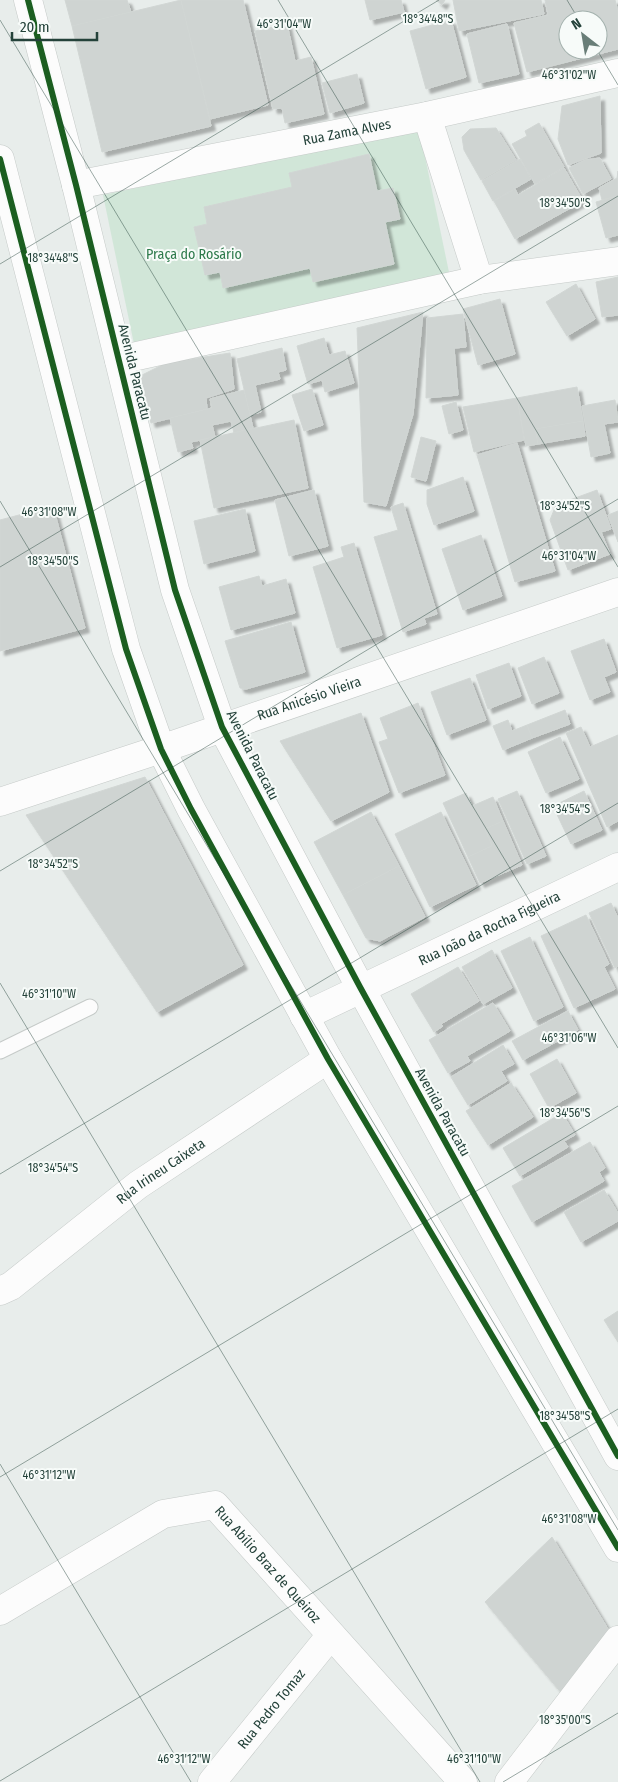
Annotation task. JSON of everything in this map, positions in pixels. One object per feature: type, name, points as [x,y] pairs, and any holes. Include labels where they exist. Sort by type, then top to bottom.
[{"type":"street","name":"Avenida Paracatu","points":[[28,0],[76,185],[175,590],[222,727],[360,987],[618,1456]]},
{"type":"street","name":"Rua Zama Alves","points":[[76,185],[427,116],[618,73]]},
{"type":"street","points":[[427,116],[479,280]]},
{"type":"street","points":[[0,159],[5,202],[126,649],[161,749],[328,1060],[618,1548]]},
{"type":"street","points":[[119,360],[479,280],[618,261]]},
{"type":"street","name":"Rua Anicésio Vieira","points":[[0,802],[161,749],[618,592]]},
{"type":"street","name":"Rua João da Rocha Figueira","points":[[304,1016],[360,987],[618,866]]},
{"type":"street","name":"Rua Irineu Caixeta","points":[[0,1291],[11,1286],[138,1185],[328,1060]]},
{"type":"street","name":"Rua Abílio Braz de Queiroz","points":[[0,1611],[164,1514],[215,1505],[330,1636],[463,1782]]},
{"type":"street","name":"Rua Pedro Tomaz","points":[[212,1782],[330,1636]]},
{"type":"street","points":[[509,1782],[618,1640]]},
{"type":"lane","points":[[0,1051],[90,1007]]},
{"type":"green space","name":"Praça do Rosário","points":[[419,128],[450,277],[134,344],[103,195]]},
{"type":"building","points":[[65,0],[127,0],[131,12],[72,26]]},
{"type":"building","points":[[181,0],[211,126],[102,152],[72,26]]},
{"type":"building","points":[[181,0],[243,0],[268,105],[210,119]]},
{"type":"building","points":[[365,0],[401,0],[404,12],[370,20]]},
{"type":"building","points":[[436,0],[445,0],[442,5]]},
{"type":"building","points":[[453,0],[541,0],[544,14],[459,31]]},
{"type":"building","points":[[545,0],[615,0],[618,12],[618,49],[608,52],[608,10],[558,10],[558,60],[574,60],[527,72],[514,23],[548,15]]},
{"type":"building","points":[[451,20],[466,77],[426,89],[410,31]]},
{"type":"building","points":[[287,24],[295,61],[311,57],[324,114],[285,123],[282,108],[273,109],[255,31]]},
{"type":"building","points":[[507,24],[519,74],[479,83],[467,34]]},
{"type":"building","points":[[357,74],[364,103],[330,113],[322,83]]},
{"type":"building","points":[[600,96],[601,153],[568,165],[558,139],[562,106]]},
{"type":"building","points":[[539,123],[564,167],[535,184],[512,144],[527,136],[525,131]]},
{"type":"building","points":[[496,128],[516,160],[481,180],[464,150],[462,137],[470,129]]},
{"type":"building","points":[[369,154],[377,191],[393,188],[400,219],[385,222],[394,264],[313,282],[310,268],[223,288],[220,272],[205,275],[194,227],[207,224],[204,207],[292,187],[289,173]]},
{"type":"building","points":[[600,158],[611,179],[583,194],[569,168],[585,160]]},
{"type":"building","points":[[520,159],[531,179],[493,201],[482,181]]},
{"type":"building","points":[[564,168],[583,201],[515,239],[494,201],[515,189],[518,195]]},
{"type":"building","points":[[618,171],[618,196],[602,200],[599,188],[617,178]]},
{"type":"building","points":[[618,196],[618,235],[606,238],[596,202]]},
{"type":"building","points":[[618,277],[618,315],[602,317],[596,282]]},
{"type":"building","points":[[576,284],[595,319],[567,336],[546,302]]},
{"type":"building","points":[[500,299],[515,354],[478,365],[463,309]]},
{"type":"building","points":[[423,312],[413,414],[386,506],[364,502],[357,328]]},
{"type":"building","points":[[463,314],[466,347],[454,348],[458,395],[426,398],[427,318]]},
{"type":"building","points":[[324,338],[329,355],[345,351],[354,383],[325,392],[322,380],[308,384],[297,346]]},
{"type":"building","points":[[282,348],[286,370],[278,372],[280,379],[255,385],[261,412],[250,415],[237,359]]},
{"type":"building","points":[[230,353],[234,389],[206,398],[207,409],[151,423],[140,376],[166,363]]},
{"type":"building","points":[[577,387],[583,421],[535,429],[538,444],[526,446],[517,398]]},
{"type":"building","points":[[312,389],[323,425],[304,431],[292,395]]},
{"type":"building","points":[[244,390],[253,428],[234,433],[231,421],[212,425],[215,437],[191,442],[193,448],[178,452],[170,418],[212,408],[210,399]]},
{"type":"building","points":[[517,398],[524,440],[474,452],[463,407]]},
{"type":"building","points":[[615,400],[618,422],[604,424],[610,453],[591,457],[582,406]]},
{"type":"building","points":[[456,402],[463,430],[449,434],[442,406]]},
{"type":"building","points":[[294,420],[308,488],[214,508],[200,440]]},
{"type":"building","points":[[583,421],[585,436],[538,444],[535,429]]},
{"type":"building","points":[[421,437],[436,441],[426,481],[411,477]]},
{"type":"building","points":[[517,443],[555,571],[515,582],[477,455]]},
{"type":"building","points":[[463,477],[474,511],[434,525],[427,504],[427,490]]},
{"type":"building","points":[[314,490],[328,546],[289,556],[275,500]]},
{"type":"building","points":[[597,490],[611,529],[601,532],[610,554],[568,570],[550,520],[556,505]]},
{"type":"building","points":[[403,503],[437,614],[424,618],[426,624],[403,632],[374,537],[398,530],[391,507]]},
{"type":"building","points":[[53,506],[85,628],[0,651],[0,520]]},
{"type":"building","points":[[245,509],[255,551],[204,564],[194,521]]},
{"type":"building","points":[[618,511],[618,542],[608,515]]},
{"type":"building","points":[[481,535],[502,596],[463,610],[442,549]]},
{"type":"building","points":[[354,543],[382,635],[337,648],[313,567],[344,557],[341,547]]},
{"type":"building","points":[[259,576],[262,586],[286,579],[295,613],[231,630],[219,587]]},
{"type":"building","points":[[291,622],[305,672],[246,689],[240,688],[225,641]]},
{"type":"building","points":[[604,639],[616,672],[604,677],[610,692],[590,700],[571,651]]},
{"type":"building","points":[[544,657],[559,693],[532,704],[518,668]]},
{"type":"building","points":[[509,663],[521,696],[488,709],[476,675]]},
{"type":"building","points":[[470,678],[486,720],[447,735],[431,692]]},
{"type":"building","points":[[418,703],[445,775],[399,793],[379,742],[388,739],[380,718]]},
{"type":"building","points":[[565,710],[570,724],[532,738],[527,725]]},
{"type":"building","points":[[361,713],[389,792],[331,821],[280,741]]},
{"type":"building","points":[[508,720],[512,731],[527,725],[532,738],[503,750],[493,726]]},
{"type":"building","points":[[581,727],[590,747],[618,735],[618,821],[607,827],[566,733]]},
{"type":"building","points":[[560,737],[579,779],[546,793],[528,752]]},
{"type":"building","points":[[145,777],[243,965],[157,1012],[26,815]]},
{"type":"building","points":[[517,791],[546,856],[527,864],[498,799]]},
{"type":"building","points":[[584,791],[602,830],[571,844],[553,806]]},
{"type":"building","points":[[466,793],[472,806],[493,797],[503,821],[485,829],[492,846],[468,857],[443,803]]},
{"type":"building","points":[[371,812],[399,866],[343,895],[314,842]]},
{"type":"building","points":[[441,812],[476,885],[430,907],[395,834]]},
{"type":"building","points":[[503,821],[522,865],[480,883],[468,857],[492,846],[485,829]]},
{"type":"building","points":[[399,866],[425,917],[380,941],[366,938],[343,895]]},
{"type":"building","points":[[611,903],[618,918],[618,966],[615,968],[589,913]]},
{"type":"building","points":[[586,915],[609,964],[604,967],[615,989],[574,1008],[541,936]]},
{"type":"building","points":[[530,937],[563,1007],[534,1021],[501,951]]},
{"type":"building","points":[[492,950],[512,988],[483,1004],[462,967]]},
{"type":"building","points":[[458,967],[479,1001],[441,1024],[443,1026],[434,1032],[411,994]]},
{"type":"building","points":[[493,1003],[510,1031],[467,1056],[470,1061],[448,1073],[429,1040]]},
{"type":"building","points":[[568,1011],[578,1030],[523,1060],[512,1041]]},
{"type":"building","points":[[503,1045],[514,1064],[501,1071],[507,1081],[468,1105],[451,1077]]},
{"type":"building","points":[[557,1059],[576,1093],[549,1108],[530,1074]]},
{"type":"building","points":[[511,1083],[533,1117],[488,1145],[466,1111]]},
{"type":"building","points":[[562,1113],[575,1135],[564,1141],[568,1147],[520,1176],[503,1148]]},
{"type":"building","points":[[590,1142],[605,1168],[599,1172],[604,1181],[532,1222],[512,1186]]},
{"type":"building","points":[[604,1190],[618,1213],[618,1221],[581,1242],[564,1212]]},
{"type":"building","points":[[618,1311],[618,1342],[604,1320]]},
{"type":"building","points":[[552,1537],[611,1634],[563,1695],[485,1602]]},
{"type":"cycle path","points":[[28,0],[76,185],[175,590],[222,727],[360,987],[618,1456]]},
{"type":"cycle path","points":[[0,159],[126,649],[161,749],[191,809],[328,1059],[618,1548]]}]
